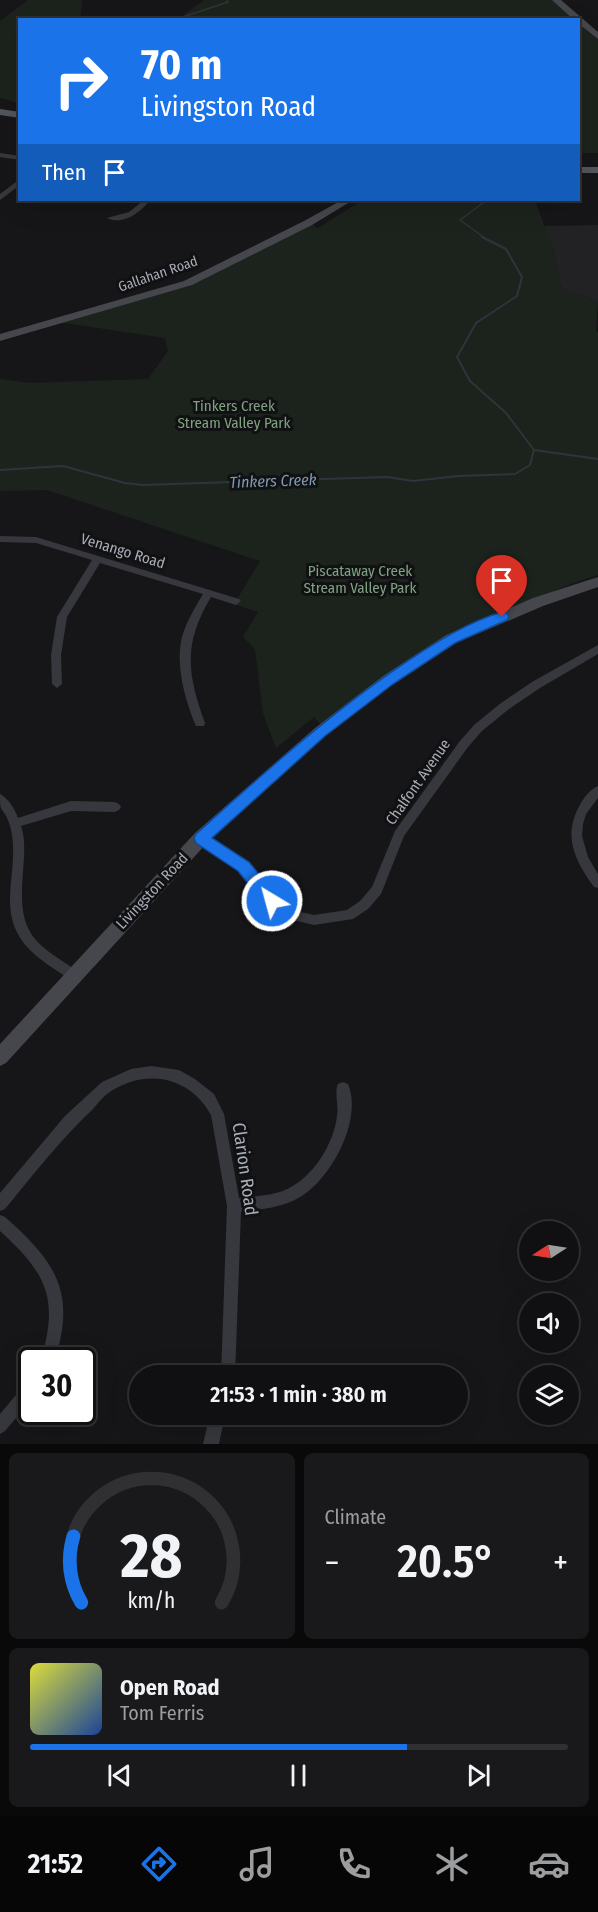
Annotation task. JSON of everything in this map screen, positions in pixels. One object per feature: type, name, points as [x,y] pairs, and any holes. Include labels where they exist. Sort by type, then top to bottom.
[{"type":"main road","points":[[556,0],[577,18]]},
{"type":"main road","points":[[580,21],[598,36]]},
{"type":"main road","points":[[0,112],[18,115]]},
{"type":"main road","points":[[580,170],[598,170]]},
{"type":"main road","name":"Gallahan Road","points":[[0,338],[188,283],[308,223],[346,201]]},
{"type":"main road","name":"Livingston Road","points":[[0,1057],[201,838],[320,732],[415,662],[451,639],[546,598],[598,582]]},
{"type":"street","points":[[0,155],[18,158]]},
{"type":"street","points":[[0,198],[18,183]]},
{"type":"street","points":[[111,218],[123,218],[132,214],[146,201]]},
{"type":"street","name":"Venango Road","points":[[0,539],[36,540],[236,601]]},
{"type":"street","points":[[57,684],[56,655],[62,617],[98,558]]},
{"type":"street","points":[[200,723],[194,707],[186,645],[192,624],[209,593]]},
{"type":"street","name":"Chalfont Avenue","points":[[201,838],[244,867],[272,901],[289,914],[314,920],[349,915],[364,905],[377,890],[399,834],[478,728],[528,690],[598,649]]},
{"type":"street","points":[[598,790],[580,811],[577,836],[582,857],[598,883]]},
{"type":"street","points":[[0,799],[16,823],[19,834],[14,903],[17,923],[32,946],[74,975]]},
{"type":"street","points":[[16,823],[71,806],[115,807]]},
{"type":"street","name":"Clarion Road","points":[[0,1204],[70,1121],[98,1092],[124,1078],[160,1071],[174,1074],[190,1083],[214,1106],[222,1132],[234,1206],[228,1365]]},
{"type":"street","points":[[234,1206],[282,1198],[299,1190],[317,1174],[342,1124],[345,1112],[343,1088]]},
{"type":"street","points":[[0,1222],[25,1243],[46,1270],[55,1299],[57,1323],[51,1347]]},
{"type":"street","points":[[0,1426],[18,1404]]},
{"type":"street","points":[[210,1444],[215,1425]]},
{"type":"shaded area","points":[[598,225],[598,301],[561,289],[554,252],[544,226]]},
{"type":"green space","points":[[28,0],[82,0],[80,18],[18,18],[18,103],[0,98],[0,21]]},
{"type":"green space","points":[[204,0],[555,0],[576,18],[180,18]]},
{"type":"green space","points":[[580,21],[598,37],[598,153],[580,153]]},
{"type":"green space","points":[[361,201],[535,201],[554,252],[561,289],[598,301],[596,331],[598,332],[598,575],[573,583],[486,620],[322,726],[314,717],[276,748],[263,713],[255,649],[243,637],[258,612],[234,604],[260,561],[47,490],[0,491],[0,379],[30,383],[148,379],[168,351],[165,338],[58,322],[166,292],[311,224],[318,228]]},
{"type":"waterway","points":[[180,18],[228,2],[227,0]]},
{"type":"waterway","points":[[485,238],[460,220],[486,201]]},
{"type":"waterway","points":[[482,237],[506,249],[522,277],[517,296],[476,323],[457,357],[470,381],[506,413],[534,450]]},
{"type":"waterway","name":"Tinkers Creek","points":[[0,470],[63,466],[125,483],[143,485],[387,477],[413,481],[458,476],[515,474],[530,465],[534,450]]},
{"type":"waterway","points":[[534,450],[598,459]]},
{"type":"route","points":[[272,901],[244,867],[201,838],[320,732],[388,680],[451,639],[502,617]]},
{"type":"park label","name":"Tinkers Creek Stream Valley Park","points":[[234,414]]},
{"type":"park label","name":"Piscataway Creek Stream Valley Park","points":[[360,580]]}]
